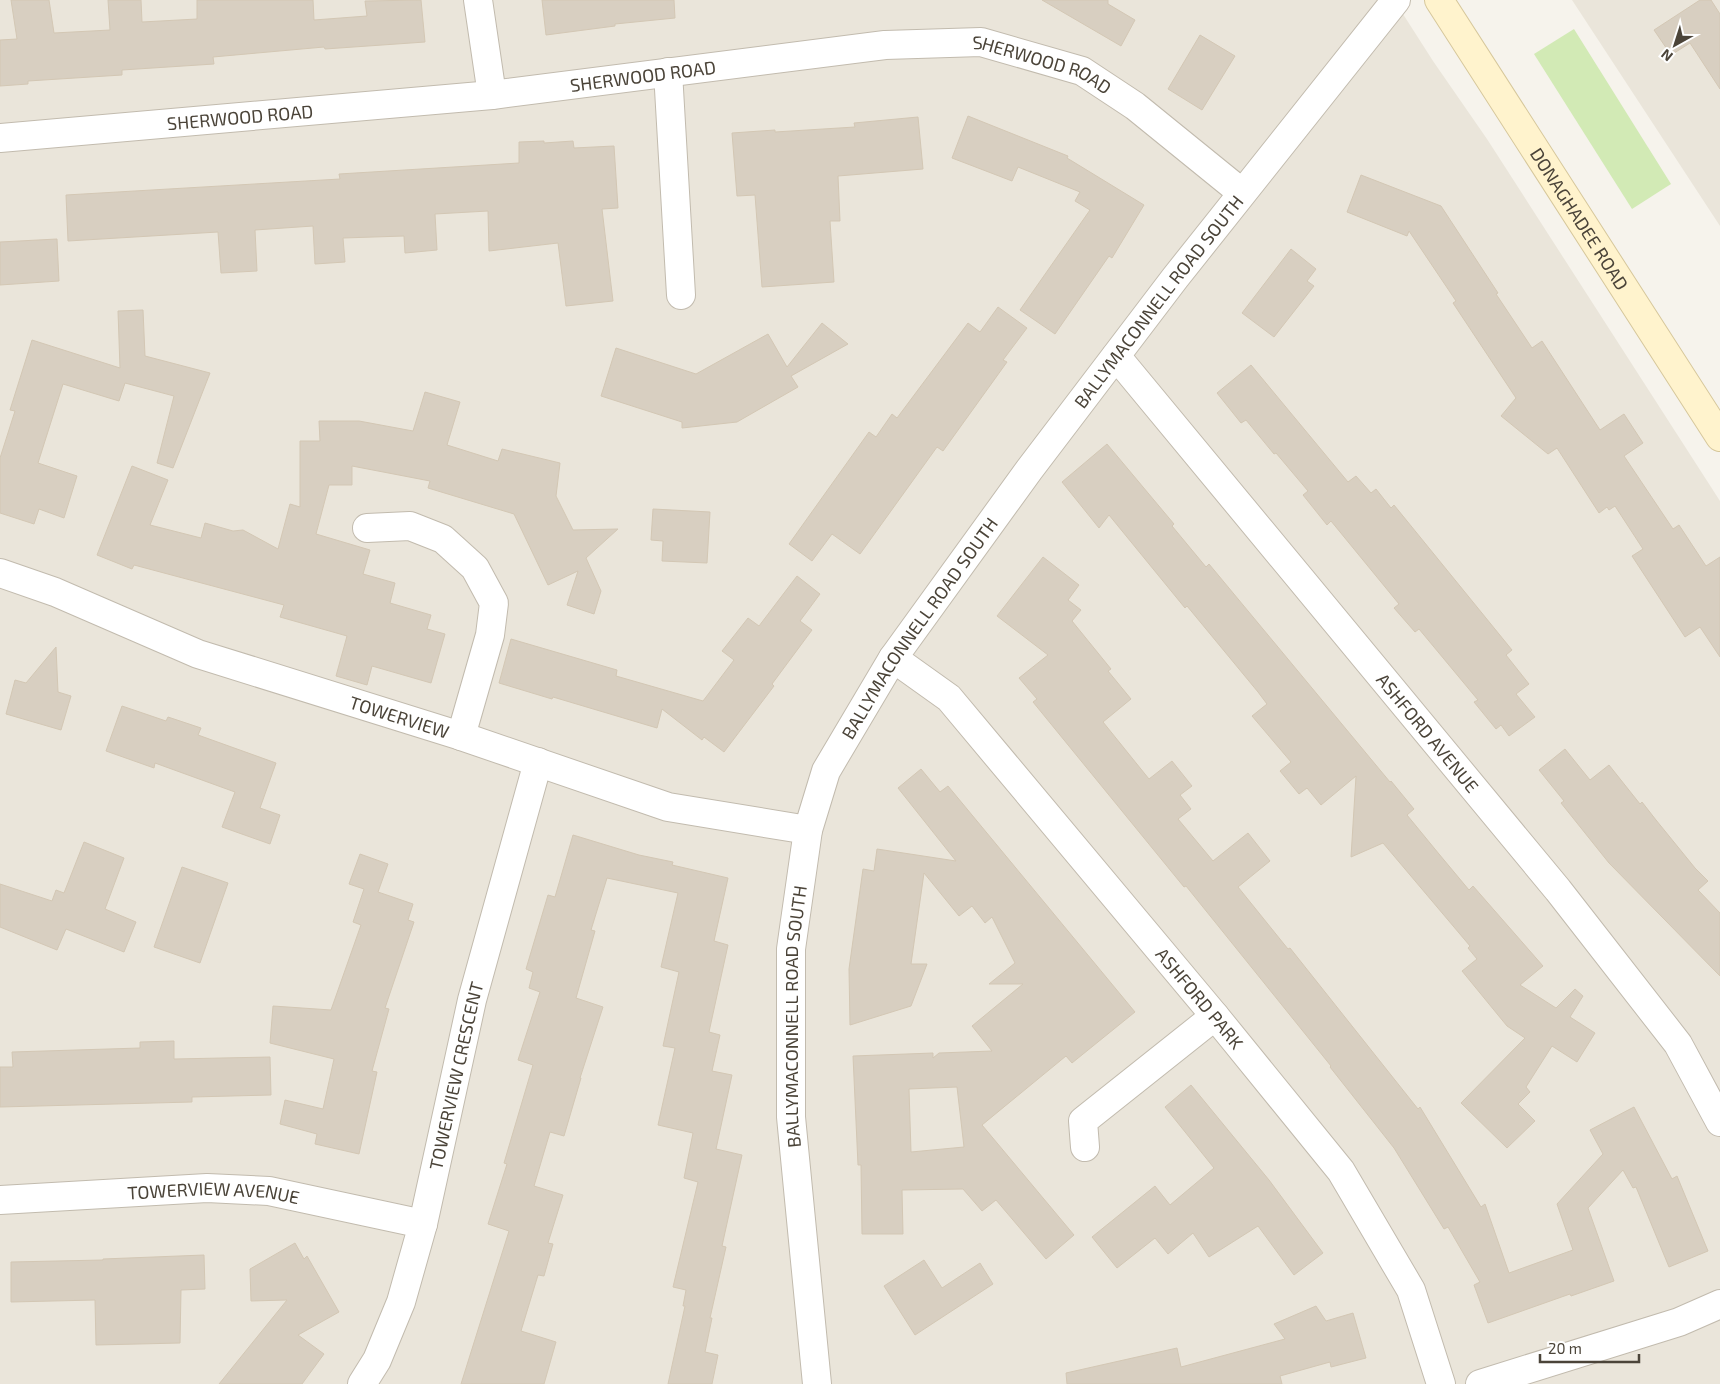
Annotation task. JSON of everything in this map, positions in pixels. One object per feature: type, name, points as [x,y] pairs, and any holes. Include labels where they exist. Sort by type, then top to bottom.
[{"type":"main road","name":"DONAGHADEE ROAD","points":[[1439,0],[1720,437]]},
{"type":"street","points":[[478,0],[492,95]]},
{"type":"street","name":"BALLYMACONNELL ROAD SOUTH","points":[[816,1384],[791,1117],[791,949],[808,830],[826,771],[893,658],[1029,470],[1241,192],[1396,0]]},
{"type":"street","name":"SHERWOOD ROAD","points":[[0,138],[492,95],[885,45],[981,42],[1082,71],[1135,106],[1241,192]]},
{"type":"street","points":[[668,72],[681,295]]},
{"type":"street","name":"ASHFORD AVENUE","points":[[1116,356],[1558,890],[1678,1044],[1720,1122]]},
{"type":"street","points":[[367,528],[410,526],[443,539],[475,568],[494,602],[490,635],[461,736]]},
{"type":"street","name":"TOWERVIEW","points":[[0,573],[55,592],[198,654],[461,736],[668,807],[808,830]]},
{"type":"street","name":"ASHFORD PARK","points":[[893,658],[949,698],[1215,1016],[1340,1171],[1411,1290],[1441,1384]]},
{"type":"street","name":"TOWERVIEW CRESCENT","points":[[362,1384],[377,1360],[401,1302],[423,1224],[472,1000],[538,762]]},
{"type":"street","points":[[1085,1147],[1083,1121],[1215,1016]]},
{"type":"street","name":"TOWERVIEW AVENUE","points":[[0,1200],[207,1188],[269,1191],[423,1224]]},
{"type":"street","points":[[1480,1384],[1679,1322],[1720,1304]]},
{"type":"shaded area","points":[[0,0],[1394,0],[1433,61],[1487,139],[1720,501],[1720,1384],[0,1384]]},
{"type":"shaded area","points":[[1572,0],[1720,0],[1720,226]]},
{"type":"green space","points":[[1574,29],[1671,184],[1632,209],[1534,54]]},
{"type":"building","points":[[11,0],[49,0],[54,33],[110,30],[108,0],[141,0],[142,22],[197,19],[197,0],[313,0],[314,20],[367,16],[365,1],[421,0],[425,42],[325,49],[324,47],[213,57],[214,64],[122,70],[122,75],[28,81],[28,84],[0,86],[0,40],[17,39]]},
{"type":"building","points":[[542,0],[674,0],[675,18],[615,24],[615,26],[546,35]]},
{"type":"building","points":[[1042,0],[1108,0],[1108,4],[1135,20],[1121,46]]},
{"type":"building","points":[[1700,0],[1711,0],[1720,14],[1720,89],[1690,43],[1671,55],[1654,30]]},
{"type":"building","points":[[1200,35],[1235,56],[1202,110],[1168,89]]},
{"type":"building","points":[[968,116],[1068,156],[1067,158],[1144,205],[1112,258],[1109,256],[1055,334],[1020,310],[1090,210],[1075,201],[1080,192],[1018,167],[1012,181],[952,158]]},
{"type":"building","points":[[918,117],[923,169],[838,176],[840,221],[830,221],[834,282],[762,287],[755,195],[737,196],[732,133],[855,127],[854,123]]},
{"type":"building","points":[[544,141],[544,143],[573,141],[574,148],[614,146],[618,208],[602,209],[613,301],[566,306],[558,243],[489,251],[488,211],[435,214],[437,250],[405,253],[404,236],[343,238],[345,262],[315,264],[313,226],[255,230],[257,271],[221,273],[218,232],[68,241],[66,195],[340,179],[339,174],[519,163],[519,142]]},
{"type":"building","points":[[1361,175],[1441,206],[1532,348],[1542,341],[1600,430],[1624,414],[1643,443],[1624,456],[1673,529],[1679,525],[1706,566],[1720,557],[1720,657],[1700,627],[1685,637],[1632,556],[1643,549],[1615,506],[1609,510],[1607,507],[1599,513],[1557,448],[1548,454],[1501,416],[1516,398],[1453,303],[1456,301],[1409,231],[1407,236],[1347,212]]},
{"type":"building","points":[[57,239],[59,281],[0,285],[0,242]]},
{"type":"building","points":[[1291,249],[1316,269],[1307,281],[1314,286],[1274,337],[1242,313]]},
{"type":"building","points":[[998,307],[1027,328],[1003,360],[1007,362],[943,451],[937,447],[860,554],[832,534],[812,561],[789,544],[869,432],[876,437],[892,414],[897,418],[968,323],[980,332]]},
{"type":"building","points":[[143,310],[145,356],[210,373],[173,468],[157,463],[174,396],[125,383],[119,401],[63,384],[38,463],[77,476],[64,518],[39,509],[34,524],[0,513],[0,458],[15,411],[10,410],[32,340],[120,368],[118,311]]},
{"type":"building","points":[[822,323],[848,344],[791,376],[798,387],[737,422],[682,428],[682,422],[601,396],[616,348],[696,374],[768,334],[787,367]]},
{"type":"building","points":[[1251,365],[1348,482],[1356,476],[1371,493],[1376,489],[1391,508],[1394,505],[1512,650],[1506,655],[1529,684],[1516,694],[1535,717],[1509,736],[1501,725],[1496,729],[1474,702],[1478,700],[1419,629],[1415,632],[1394,608],[1399,604],[1331,521],[1327,525],[1303,495],[1308,491],[1246,420],[1241,423],[1217,393]]},
{"type":"building","points":[[425,392],[460,402],[447,445],[498,461],[502,449],[560,463],[556,496],[573,530],[618,529],[586,558],[601,591],[594,614],[567,605],[578,571],[548,585],[514,514],[428,488],[430,481],[352,466],[352,485],[329,485],[316,534],[370,550],[363,574],[395,583],[390,603],[431,615],[427,629],[445,634],[431,683],[372,666],[367,685],[336,676],[347,636],[280,617],[284,605],[134,565],[132,569],[97,555],[132,466],[168,480],[150,525],[201,538],[205,523],[233,531],[243,530],[278,549],[290,504],[300,507],[300,441],[320,441],[319,421],[359,421],[413,431]]},
{"type":"building","points":[[1107,444],[1174,524],[1172,526],[1206,567],[1209,564],[1414,809],[1407,815],[1469,890],[1473,886],[1543,966],[1520,985],[1556,1008],[1575,989],[1583,996],[1570,1017],[1595,1033],[1577,1062],[1552,1046],[1526,1087],[1530,1092],[1518,1104],[1535,1121],[1507,1148],[1461,1103],[1525,1038],[1507,1026],[1462,971],[1477,959],[1468,948],[1470,946],[1383,843],[1351,857],[1356,776],[1321,805],[1307,788],[1299,794],[1280,771],[1291,762],[1252,716],[1267,704],[1258,692],[1187,606],[1185,608],[1109,515],[1099,528],[1062,482]]},
{"type":"building","points":[[653,509],[710,512],[707,563],[662,561],[663,541],[651,540]]},
{"type":"building","points":[[1043,557],[1079,585],[1068,600],[1081,610],[1072,621],[1111,669],[1108,671],[1131,699],[1103,722],[1149,779],[1172,761],[1192,786],[1180,795],[1191,809],[1178,819],[1213,861],[1248,833],[1270,861],[1238,887],[1288,949],[1290,948],[1418,1109],[1420,1107],[1481,1207],[1485,1204],[1509,1273],[1573,1250],[1557,1204],[1603,1154],[1590,1130],[1634,1107],[1672,1179],[1677,1176],[1708,1251],[1669,1267],[1636,1187],[1633,1188],[1623,1170],[1588,1208],[1614,1281],[1571,1296],[1570,1294],[1488,1323],[1474,1285],[1480,1282],[1448,1227],[1444,1229],[1394,1148],[1331,1066],[1186,886],[1184,887],[1033,702],[1037,699],[1019,678],[1048,655],[997,616]]},
{"type":"building","points":[[797,576],[820,594],[800,621],[812,630],[772,684],[774,686],[724,752],[704,737],[702,740],[662,709],[657,728],[499,683],[511,639],[617,670],[616,676],[703,701],[734,660],[722,651],[748,618],[759,626]]},
{"type":"building","points":[[56,647],[58,692],[71,696],[61,730],[6,714],[15,680],[26,683]]},
{"type":"building","points":[[122,706],[166,721],[168,717],[201,728],[198,735],[276,763],[260,808],[280,815],[270,844],[222,827],[235,792],[155,763],[154,768],[106,751]]},
{"type":"building","points":[[1565,749],[1590,780],[1609,765],[1640,804],[1642,802],[1695,868],[1708,881],[1698,890],[1720,913],[1720,976],[1609,863],[1561,803],[1564,801],[1539,770]]},
{"type":"building","points":[[921,769],[940,792],[948,786],[1135,1012],[1072,1063],[1066,1056],[982,1125],[1074,1235],[1046,1259],[996,1200],[982,1211],[963,1189],[902,1190],[903,1234],[862,1234],[861,1165],[858,1165],[853,1056],[933,1053],[933,1058],[939,1053],[992,1051],[972,1026],[1023,984],[989,984],[1015,963],[992,917],[985,923],[972,906],[959,916],[924,873],[911,964],[927,964],[911,1006],[850,1025],[849,969],[863,869],[874,871],[877,849],[956,861],[898,788]],"holes":[[[957,1087],[964,1147],[911,1152],[909,1089]]]},
{"type":"building","points":[[573,835],[639,855],[673,862],[672,865],[728,878],[714,941],[728,945],[709,1032],[720,1035],[712,1071],[732,1075],[716,1149],[742,1155],[722,1246],[726,1247],[710,1318],[712,1318],[705,1352],[718,1355],[712,1384],[668,1384],[685,1306],[683,1306],[686,1290],[673,1287],[698,1182],[684,1178],[693,1133],[658,1125],[675,1048],[663,1046],[679,972],[661,967],[678,893],[607,878],[591,930],[595,931],[576,998],[603,1007],[564,1136],[550,1132],[534,1186],[563,1195],[548,1243],[553,1244],[544,1276],[538,1275],[521,1331],[556,1342],[544,1384],[461,1384],[509,1231],[488,1224],[507,1164],[504,1163],[533,1065],[518,1060],[540,992],[529,988],[533,972],[526,969],[548,895],[555,897]]},
{"type":"building","points":[[84,842],[124,858],[105,909],[136,922],[124,952],[66,929],[57,950],[0,927],[0,884],[52,901],[56,890],[64,893]]},
{"type":"building","points":[[360,854],[388,864],[378,892],[413,904],[408,920],[414,922],[385,1008],[389,1009],[372,1071],[377,1072],[359,1154],[315,1144],[317,1134],[280,1124],[285,1100],[323,1109],[334,1059],[270,1043],[273,1006],[331,1010],[361,925],[353,922],[364,889],[349,884]]},
{"type":"building","points":[[182,867],[228,883],[200,963],[154,947]]},
{"type":"building","points":[[174,1041],[174,1059],[270,1057],[271,1095],[192,1097],[192,1102],[0,1107],[0,1067],[13,1067],[12,1052],[140,1048],[140,1042]]},
{"type":"building","points":[[1191,1085],[1269,1180],[1323,1253],[1294,1275],[1258,1226],[1209,1257],[1193,1233],[1168,1254],[1155,1238],[1117,1268],[1092,1237],[1155,1186],[1170,1205],[1214,1168],[1165,1107]]},
{"type":"building","points":[[295,1243],[304,1259],[307,1256],[339,1312],[298,1335],[324,1354],[302,1384],[219,1384],[287,1300],[251,1301],[250,1269]]},
{"type":"building","points":[[204,1255],[205,1289],[181,1290],[180,1343],[96,1345],[95,1300],[11,1302],[11,1262]]},
{"type":"building","points":[[924,1260],[942,1288],[980,1263],[993,1284],[915,1335],[884,1286]]},
{"type":"building","points":[[1316,1306],[1326,1321],[1353,1313],[1366,1358],[1331,1367],[1330,1362],[1280,1376],[1282,1384],[1067,1384],[1066,1373],[1177,1348],[1181,1367],[1285,1339],[1274,1324]]}]
